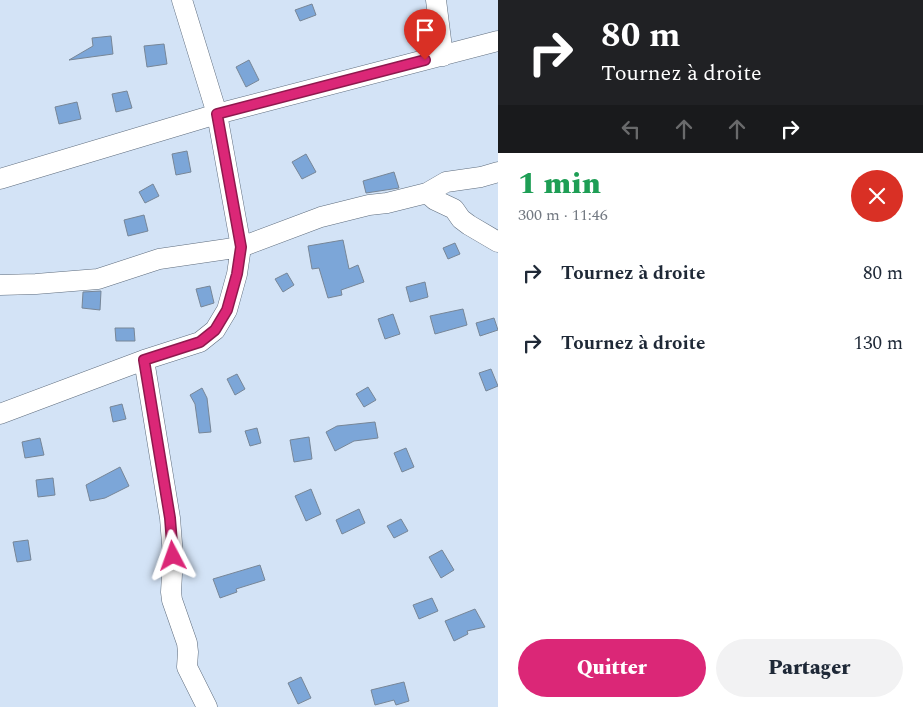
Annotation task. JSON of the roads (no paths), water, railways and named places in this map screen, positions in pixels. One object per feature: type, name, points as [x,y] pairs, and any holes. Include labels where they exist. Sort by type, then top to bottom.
[{"type":"street","points":[[0,414],[144,360],[200,342],[215,330],[227,310],[237,274],[241,247],[217,114],[182,0]]},
{"type":"street","points":[[436,0],[444,56]]},
{"type":"street","points":[[0,179],[217,114],[498,41]]},
{"type":"street","points":[[0,285],[98,279],[159,260],[241,247],[321,217],[427,193],[446,182],[481,177],[498,172]]},
{"type":"street","points":[[427,193],[435,200],[454,209],[461,219],[469,225],[498,242]]},
{"type":"street","points":[[144,360],[170,518],[173,556],[170,592],[187,643],[187,667],[207,707]]}]
